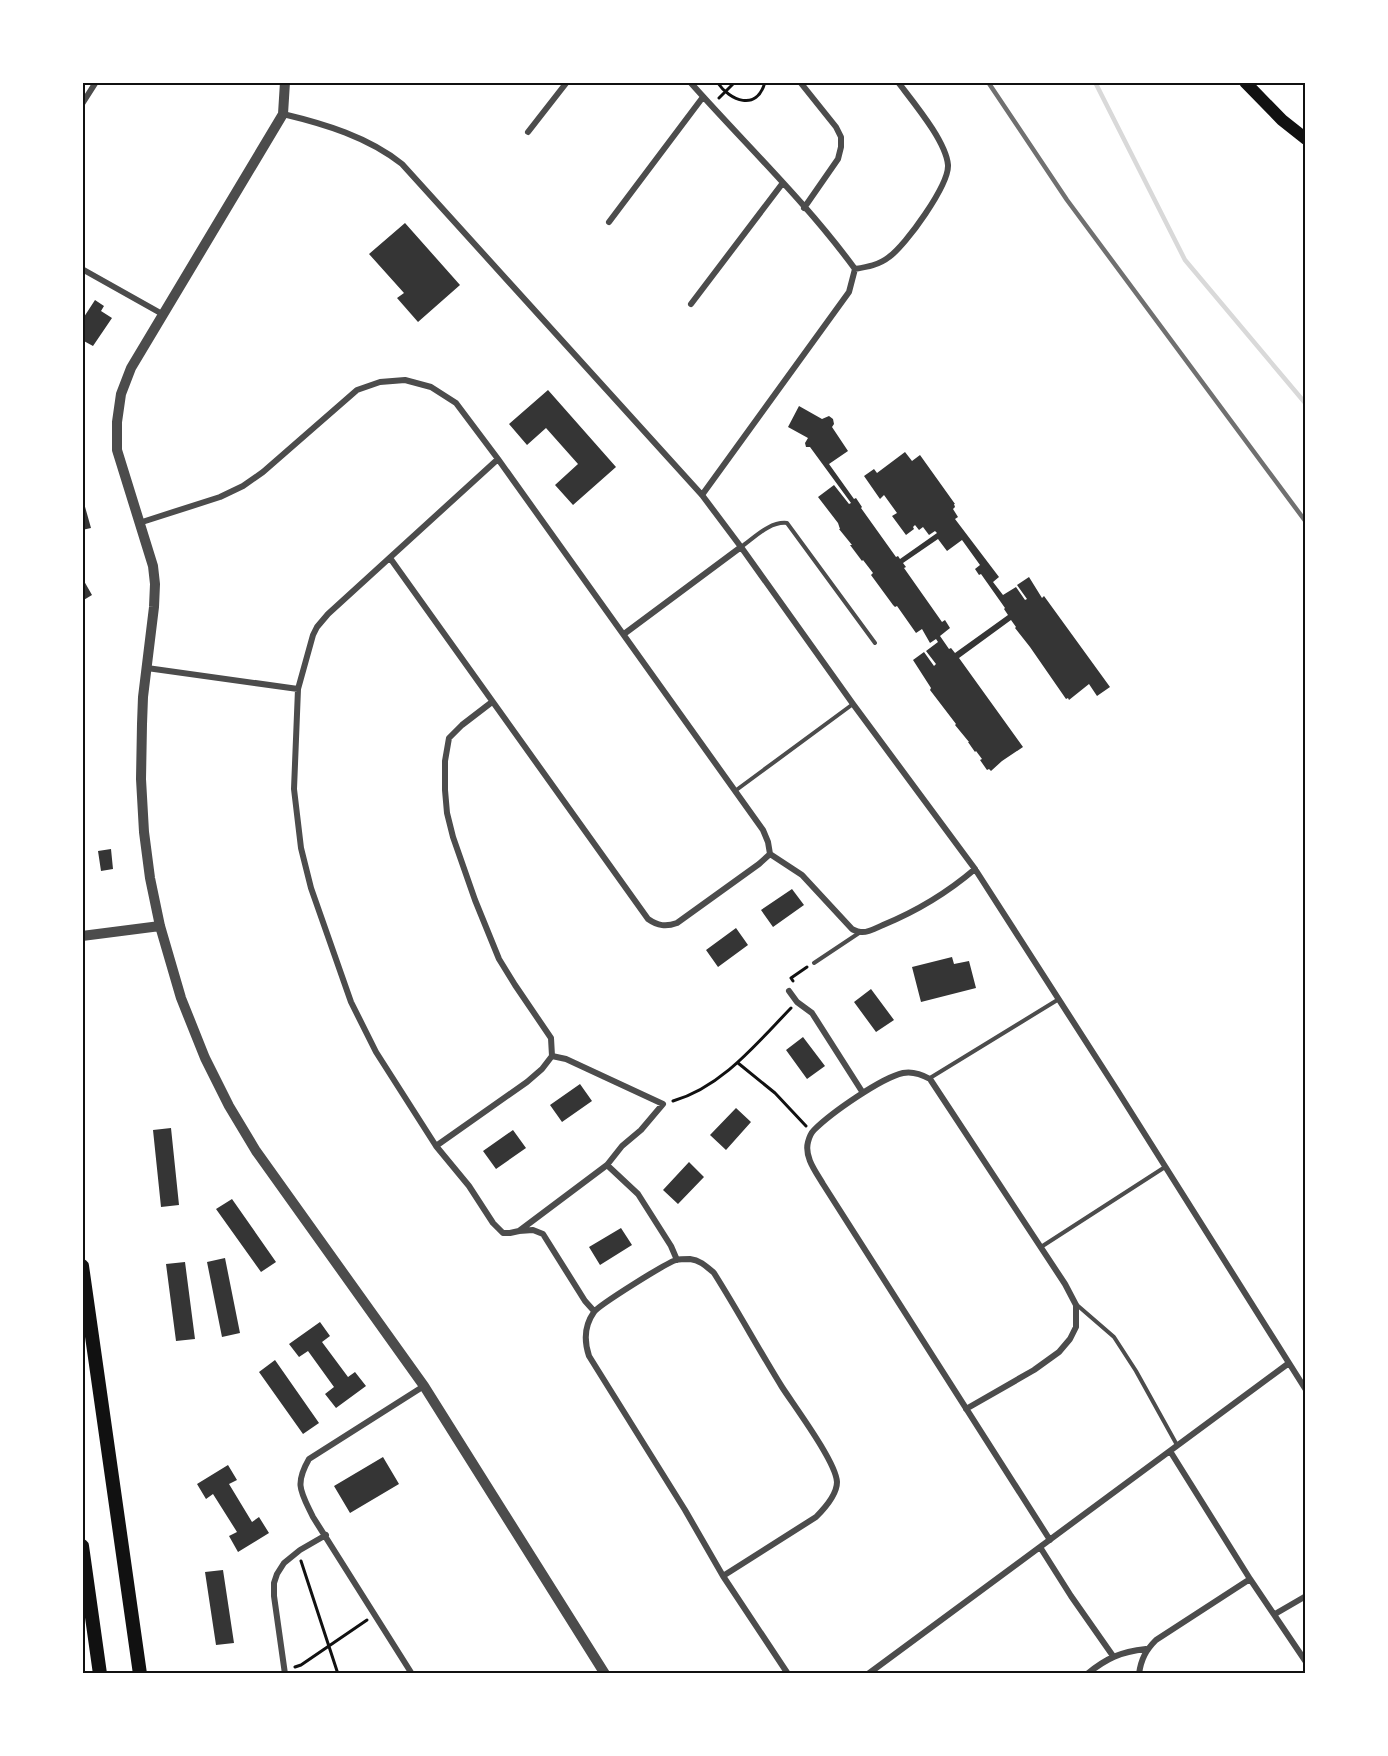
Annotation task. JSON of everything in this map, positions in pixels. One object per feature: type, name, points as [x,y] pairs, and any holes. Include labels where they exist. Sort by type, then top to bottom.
[{"type":"main road","points":[[1246,83],[1282,120],[1305,139]]},
{"type":"main road","points":[[82,1266],[140,1674]]},
{"type":"main road","points":[[82,1546],[100,1674]]},
{"type":"street","points":[[82,104],[96,82]]},
{"type":"street","points":[[285,82],[283,114],[131,368],[121,394],[117,422],[117,450],[153,566],[155,584],[142,723],[141,778],[147,855],[160,926],[181,998],[205,1058],[229,1106],[256,1151],[424,1386],[605,1674]]},
{"type":"street","points":[[528,132],[567,82]]},
{"type":"street","points":[[690,82],[804,208],[855,269],[849,292],[702,495]]},
{"type":"street","points":[[800,82],[836,127],[841,137],[842,147],[838,159],[804,208]]},
{"type":"street","points":[[855,269],[880,263],[891,256],[901,246],[935,199],[946,178],[948,165],[942,145],[898,82]]},
{"type":"street","points":[[609,222],[703,97]]},
{"type":"street","points":[[283,114],[357,137],[385,150],[402,164],[702,495],[975,869],[1305,1390]]},
{"type":"street","points":[[691,304],[782,184]]},
{"type":"street","points":[[82,269],[164,315]]},
{"type":"street","points":[[139,523],[220,497],[243,486],[263,472],[357,390],[380,382],[405,380],[431,387],[456,403],[498,459],[763,830],[770,854]]},
{"type":"street","points":[[498,459],[328,614],[317,627],[310,642],[298,689],[294,789],[301,848],[311,888],[351,1002],[376,1052],[436,1146],[503,1233],[533,1230],[543,1234],[585,1301],[594,1311]]},
{"type":"street","points":[[624,634],[741,547]]},
{"type":"street","points":[[390,558],[648,919],[662,926],[685,918],[770,854]]},
{"type":"street","points":[[147,668],[298,689]]},
{"type":"street","points":[[436,1146],[527,1082],[542,1069],[552,1056],[551,1038],[499,959],[475,900],[447,813],[445,760],[449,738],[492,702]]},
{"type":"street","points":[[770,854],[802,875],[852,929],[859,933],[896,920],[929,903],[975,869]]},
{"type":"street","points":[[82,936],[160,926]]},
{"type":"street","points":[[789,991],[797,1002],[812,1013],[862,1093]]},
{"type":"street","points":[[519,1231],[607,1165],[663,1104],[566,1059],[552,1056]]},
{"type":"street","points":[[966,1409],[1034,1370],[1059,1352],[1076,1327],[1076,1305],[1065,1284],[930,1079],[919,1073],[906,1073],[893,1076],[862,1093],[812,1131],[807,1144],[810,1161],[966,1409],[1050,1540]]},
{"type":"street","points":[[607,1165],[638,1194],[671,1246],[677,1260]]},
{"type":"street","points":[[723,1576],[816,1517],[833,1496],[837,1483],[832,1465],[782,1388],[714,1274],[703,1264],[691,1259],[677,1260],[660,1268],[594,1311],[586,1330],[585,1345],[589,1356],[685,1510],[723,1576],[788,1674]]},
{"type":"street","points":[[868,1674],[877,1671],[1289,1363]]},
{"type":"street","points":[[412,1674],[309,1508],[300,1484],[301,1472],[309,1459],[424,1386]]},
{"type":"street","points":[[1170,1451],[1305,1662]]},
{"type":"street","points":[[284,1672],[273,1583],[284,1563],[326,1535]]},
{"type":"street","points":[[1040,1547],[1113,1656]]},
{"type":"street","points":[[1139,1674],[1146,1649],[1167,1631],[1250,1579]]},
{"type":"street","points":[[1275,1614],[1305,1596]]},
{"type":"street","points":[[1087,1674],[1113,1656],[1146,1649]]},
{"type":"lane","points":[[741,547],[772,525],[787,523],[874,643]]},
{"type":"lane","points":[[735,792],[853,704]]},
{"type":"lane","points":[[814,963],[859,933]]},
{"type":"lane","points":[[930,1079],[1059,999]]},
{"type":"lane","points":[[1041,1247],[1165,1167]]},
{"type":"lane","points":[[1076,1305],[1114,1337],[1136,1371],[1177,1445]]},
{"type":"path","points":[[717,82],[724,92],[741,101],[758,96],[765,82]]},
{"type":"path","points":[[718,98],[735,82]]},
{"type":"path","points":[[791,978],[814,963]]},
{"type":"path","points":[[663,1104],[685,1098],[702,1089],[738,1063],[797,1002]]},
{"type":"path","points":[[738,1063],[775,1093],[812,1131]]},
{"type":"path","points":[[296,1554],[301,1561],[338,1674]]},
{"type":"path","points":[[284,1672],[301,1665],[360,1626],[375,1613]]},
{"type":"building","points":[[405,223],[460,285],[418,322],[397,298],[404,293],[369,254]]},
{"type":"building","points":[[95,300],[104,306],[101,311],[112,318],[93,346],[82,340],[82,320]]},
{"type":"building","points":[[548,390],[616,467],[573,505],[555,485],[578,464],[546,428],[527,445],[509,424]]},
{"type":"building","points":[[799,406],[822,419],[829,416],[833,419],[832,427],[848,451],[829,464],[854,499],[856,498],[896,557],[900,559],[937,533],[935,531],[929,535],[923,527],[919,530],[915,525],[914,529],[906,535],[892,516],[897,513],[884,495],[880,499],[864,476],[874,469],[877,473],[905,452],[912,461],[920,455],[955,504],[953,509],[958,517],[955,519],[999,577],[993,582],[1003,595],[1016,587],[1025,600],[1027,599],[1017,585],[1029,577],[1042,598],[1044,596],[1110,687],[1097,696],[1089,684],[1069,700],[1066,699],[1011,620],[959,658],[1023,747],[991,771],[987,770],[980,760],[982,759],[930,690],[931,688],[913,660],[924,652],[934,666],[936,664],[926,651],[938,642],[936,639],[930,643],[922,629],[916,633],[850,545],[852,545],[839,529],[838,523],[818,497],[834,485],[849,504],[851,503],[810,447],[806,447],[805,443],[808,438],[788,427]],"holes":[[[938,539],[947,551],[962,540],[980,565],[975,569],[979,575],[981,574],[1008,615],[955,653],[951,648],[949,649],[940,636],[950,628],[945,620],[942,622],[904,568],[906,567],[903,563]]]},
{"type":"building","points":[[82,496],[91,528],[82,530]]},
{"type":"building","points":[[82,581],[92,595],[82,601]]},
{"type":"building","points":[[111,849],[113,869],[101,871],[98,851]]},
{"type":"building","points":[[792,889],[804,905],[773,927],[761,910]]},
{"type":"building","points":[[736,928],[748,945],[718,967],[706,950]]},
{"type":"building","points":[[952,957],[954,964],[969,961],[976,988],[921,1002],[912,967]]},
{"type":"building","points":[[871,989],[894,1020],[876,1032],[854,1002]]},
{"type":"building","points":[[803,1037],[825,1066],[807,1079],[786,1050]]},
{"type":"building","points":[[580,1084],[592,1101],[562,1122],[550,1105]]},
{"type":"building","points":[[736,1108],[751,1122],[726,1150],[710,1135]]},
{"type":"building","points":[[171,1128],[179,1205],[161,1207],[153,1130]]},
{"type":"building","points":[[513,1130],[526,1148],[496,1169],[483,1151]]},
{"type":"building","points":[[689,1162],[704,1177],[678,1204],[663,1190]]},
{"type":"building","points":[[232,1199],[276,1262],[261,1272],[216,1209]]},
{"type":"building","points":[[621,1228],[632,1245],[600,1265],[589,1247]]},
{"type":"building","points":[[225,1258],[240,1333],[222,1337],[207,1262]]},
{"type":"building","points":[[185,1262],[195,1339],[176,1341],[166,1264]]},
{"type":"building","points":[[320,1322],[330,1336],[322,1342],[348,1377],[355,1372],[366,1386],[336,1408],[325,1394],[334,1387],[308,1351],[299,1357],[289,1344]]},
{"type":"building","points":[[275,1360],[319,1423],[303,1434],[259,1372]]},
{"type":"building","points":[[383,1457],[399,1484],[350,1513],[334,1486]]},
{"type":"building","points":[[228,1465],[237,1480],[229,1484],[252,1522],[259,1517],[269,1533],[238,1552],[229,1536],[237,1532],[213,1494],[206,1499],[197,1484]]},
{"type":"building","points":[[223,1570],[234,1643],[216,1645],[205,1572]]},
{"type":"waterway","points":[[1095,82],[1185,260],[1306,404]]},
{"type":"railway","points":[[988,82],[1067,200],[1306,522]]}]
